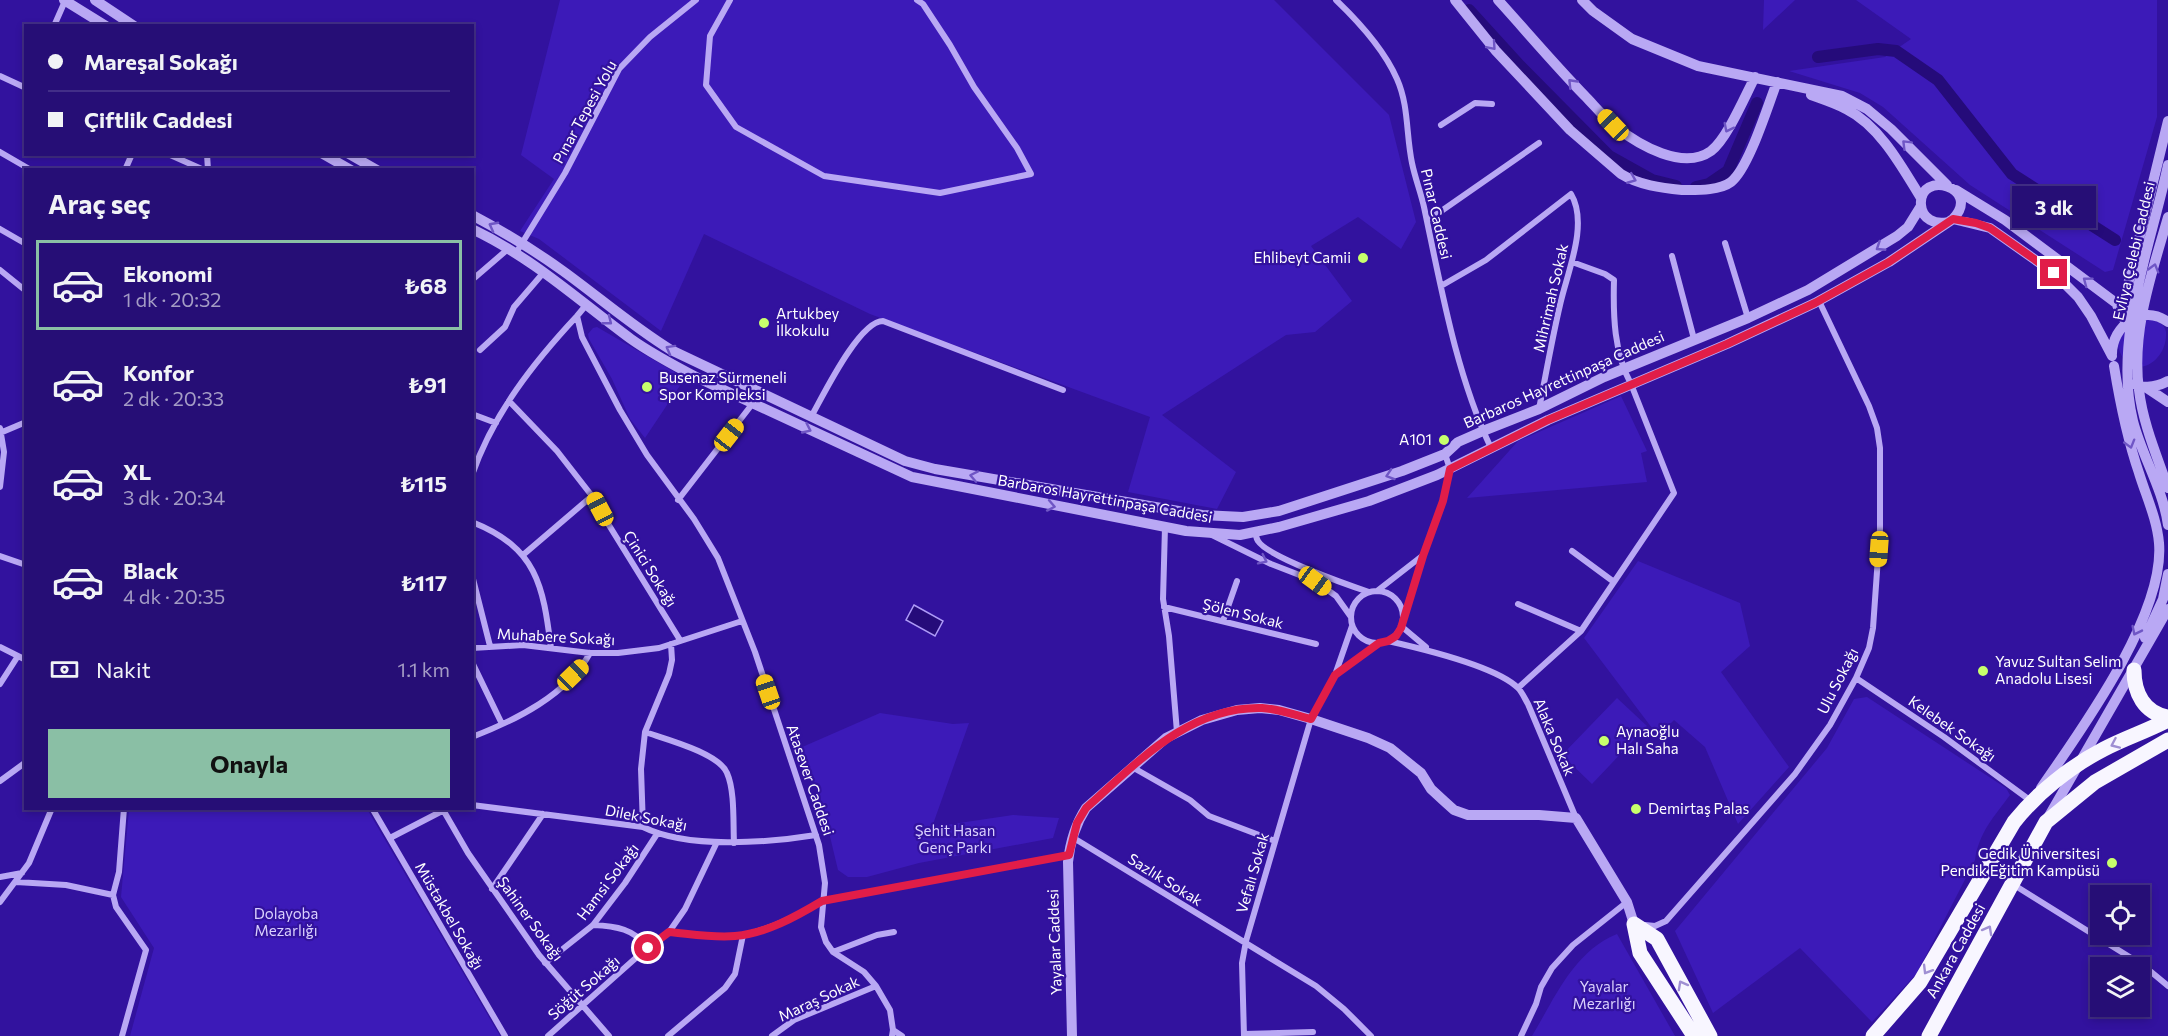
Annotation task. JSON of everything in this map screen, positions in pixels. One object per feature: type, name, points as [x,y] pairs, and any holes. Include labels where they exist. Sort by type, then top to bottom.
[{"type":"main road","points":[[2134,670],[2134,680],[2142,702],[2150,710],[2168,719]]},
{"type":"main road","name":"Ankara Caddesi","points":[[1873,1036],[1920,982],[2010,829],[2032,802],[2050,785],[2102,750],[2168,719]]},
{"type":"main road","name":"Ankara Caddesi","points":[[1929,1036],[2014,885],[2046,822],[2095,782],[2168,741]]},
{"type":"main road","points":[[1634,924],[1640,953],[1694,1036]]},
{"type":"main road","points":[[1634,924],[1657,939],[1710,1036]]},
{"type":"street","points":[[55,24],[65,0],[103,24]]},
{"type":"street","points":[[96,0],[131,24]]},
{"type":"street","name":"Pınar Tepesi Yolu","points":[[474,278],[523,243],[565,173],[619,69],[650,37],[696,0]]},
{"type":"street","points":[[729,0],[710,36],[706,85],[736,127],[824,176],[940,193],[1031,174],[1017,148],[974,87],[950,45],[923,4],[917,0]]},
{"type":"street","name":"Pınar Caddesi","points":[[1336,0],[1352,15],[1376,45],[1398,80],[1405,106],[1412,165],[1441,286],[1464,375],[1491,448]]},
{"type":"street","points":[[1455,0],[1496,51],[1577,136],[1630,180],[1663,188],[1692,190],[1725,186],[1738,175],[1747,158],[1777,82]]},
{"type":"street","points":[[1498,0],[1613,125],[1651,148],[1672,156],[1695,158],[1710,152],[1720,143],[1755,76]]},
{"type":"street","points":[[1582,0],[1593,12],[1632,39],[1698,66],[1755,76],[1842,96],[1867,109],[1957,192],[1961,203],[1960,209],[1951,221]]},
{"type":"street","points":[[0,76],[24,88]]},
{"type":"street","points":[[1777,82],[1859,117],[1899,163],[1921,202],[1923,212],[1930,221],[1976,223],[1990,228],[2054,273],[2078,297],[2091,316],[2113,361],[2128,381],[2147,387],[2168,402]]},
{"type":"street","points":[[1441,125],[1475,103],[1492,104]]},
{"type":"street","name":"Evliya Çelebi Caddesi","points":[[2128,321],[2129,280],[2168,121]]},
{"type":"street","points":[[1427,221],[1539,143]]},
{"type":"street","points":[[0,152],[28,168]]},
{"type":"street","points":[[173,156],[201,168]]},
{"type":"street","points":[[326,156],[348,168]]},
{"type":"street","points":[[352,156],[374,168]]},
{"type":"street","name":"Evliya Çelebi Caddesi","points":[[2167,521],[2133,420],[2127,379],[2134,305],[2168,165]]},
{"type":"street","points":[[1921,202],[1931,187],[1936,184],[1950,186],[2005,220],[2116,303],[2128,321]]},
{"type":"street","name":"Mihrimah Sokak","points":[[1441,286],[1503,247],[1571,194],[1576,202],[1576,240],[1539,409]]},
{"type":"street","name":"Barbaros Hayrettinpaşa Caddesi","points":[[474,230],[544,272],[630,338],[698,378],[812,417],[905,460],[935,469],[1222,517],[1243,517],[1279,511],[1402,471],[1445,454],[1458,442],[1539,409],[1604,377],[1748,318],[1808,290],[1892,239],[1908,227],[1921,202]]},
{"type":"street","name":"Barbaros Hayrettinpaşa Caddesi","points":[[474,216],[523,243],[564,271],[641,332],[670,350],[757,399],[912,477],[1165,527],[1240,536],[1370,501],[1419,483],[1548,420],[1727,344],[1819,301],[1889,262],[1951,221]]},
{"type":"street","name":"Evliya Çelebi Caddesi","points":[[2168,217],[2143,306],[2137,357],[2139,390],[2144,416],[2168,488]]},
{"type":"street","points":[[0,228],[24,243]]},
{"type":"street","points":[[1725,243],[1748,318]]},
{"type":"street","points":[[1672,256],[1694,339]]},
{"type":"street","points":[[1518,688],[1581,631],[1674,493],[1624,370],[1613,313],[1614,280],[1605,274],[1572,262]]},
{"type":"street","points":[[0,270],[24,289]]},
{"type":"street","points":[[480,350],[505,327],[514,307],[544,272]]},
{"type":"street","name":"Ulu Sokağı","points":[[1634,924],[1655,926],[1666,921],[1795,774],[1830,725],[1856,678],[1869,648],[1873,628],[1880,529],[1880,448],[1877,428],[1869,406],[1819,301]]},
{"type":"street","points":[[475,461],[509,401],[539,357],[587,304]]},
{"type":"street","points":[[2032,802],[2106,691],[2145,614],[2156,578],[2159,544],[2153,516],[2121,410],[2112,345],[2115,335],[2128,321],[2141,316],[2153,315],[2168,322]]},
{"type":"street","name":"Atasever Caddesi","points":[[577,316],[582,337],[620,410],[647,455],[694,519],[718,558],[755,652],[816,835],[825,883],[821,927],[826,942],[833,952]]},
{"type":"street","points":[[812,417],[832,378],[867,328],[876,321],[883,321],[1062,390]]},
{"type":"street","points":[[2147,387],[2158,386],[2168,381]]},
{"type":"street","points":[[678,500],[757,399]]},
{"type":"street","name":"Çinici Sokağı","points":[[509,401],[557,451],[592,496],[680,640]]},
{"type":"street","points":[[474,415],[496,423]]},
{"type":"street","points":[[0,487],[4,452],[1,431],[24,423]]},
{"type":"street","points":[[1335,675],[1379,643],[1396,636],[1443,501],[1450,469],[1445,454]]},
{"type":"street","points":[[523,555],[592,496]]},
{"type":"street","points":[[474,523],[496,534],[523,555],[533,567],[542,592],[551,648]]},
{"type":"street","points":[[1165,527],[1164,607],[1169,636],[1177,732]]},
{"type":"street","points":[[1255,532],[1258,542],[1267,549],[1314,572],[1369,592],[1377,591],[1394,596],[1400,603],[1402,623],[1432,651]]},
{"type":"street","points":[[1210,534],[1271,564],[1315,581],[1336,596],[1351,617]]},
{"type":"street","points":[[1572,551],[1614,582]]},
{"type":"street","points":[[0,556],[24,564]]},
{"type":"street","points":[[1377,591],[1423,556]]},
{"type":"street","points":[[2059,762],[2121,681],[2142,646],[2163,599],[2168,574]]},
{"type":"street","points":[[1223,621],[1237,581]]},
{"type":"street","points":[[474,582],[490,646]]},
{"type":"street","points":[[1369,592],[1356,602],[1351,617],[1352,626],[1363,639],[1379,643]]},
{"type":"street","points":[[1518,604],[1581,631]]},
{"type":"street","name":"Şölen Sokak","points":[[1164,607],[1316,644]]},
{"type":"street","points":[[2046,822],[2168,609]]},
{"type":"street","name":"Muhabere Sokağı","points":[[474,648],[523,645],[590,653],[618,653],[658,648],[742,621]]},
{"type":"street","name":"Vefalı Sokak","points":[[1244,1035],[1242,963],[1245,944],[1311,719],[1335,675],[1352,626]]},
{"type":"street","points":[[1388,641],[1432,651]]},
{"type":"street","points":[[643,827],[641,769],[645,732],[669,674],[672,660],[671,644]]},
{"type":"street","points":[[0,647],[24,659]]},
{"type":"street","name":"Alaka Sokak","points":[[1432,651],[1481,668],[1518,688],[1528,704],[1576,818]]},
{"type":"street","points":[[474,736],[523,714],[564,684],[582,666],[590,653]]},
{"type":"street","points":[[0,684],[18,656]]},
{"type":"street","points":[[474,666],[502,724]]},
{"type":"street","name":"Kelebek Sokağı","points":[[1856,678],[1944,737],[2032,802]]},
{"type":"street","name":"Yayalar Caddesi","points":[[1072,1036],[1069,855],[1077,823],[1086,808],[1166,738],[1202,720],[1237,710],[1260,708],[1279,710],[1368,738],[1390,748],[1421,773],[1431,789],[1454,810],[1468,816],[1539,815],[1576,818]]},
{"type":"street","points":[[645,732],[705,754],[724,768],[730,787],[734,843]]},
{"type":"street","points":[[0,781],[24,763]]},
{"type":"street","points":[[1132,767],[1190,800],[1209,816],[1275,841]]},
{"type":"street","name":"Dilek Sokağı","points":[[474,805],[643,827],[657,834],[717,842],[734,843],[816,835]]},
{"type":"street","points":[[0,902],[22,873],[51,810]]},
{"type":"street","points":[[122,1036],[146,950],[116,907],[113,895],[118,872],[124,810]]},
{"type":"street","name":"Müstakbel Sokağı","points":[[373,810],[505,1036]]},
{"type":"street","points":[[390,838],[442,810]]},
{"type":"street","name":"Şahiner Sokağı","points":[[445,810],[468,853],[545,963],[609,1036]]},
{"type":"street","points":[[492,889],[543,814]]},
{"type":"street","points":[[1576,818],[1627,902],[1634,924]]},
{"type":"street","name":"Hamsi Sokağı","points":[[545,963],[593,925],[625,883],[657,834]]},
{"type":"street","name":"Sazlık Sokak","points":[[1072,837],[1316,986],[1344,1009],[1371,1036]]},
{"type":"street","name":"Söğüt Sokağı","points":[[548,1036],[669,932],[685,909],[717,842]]},
{"type":"street","points":[[669,932],[716,936],[743,935],[791,918],[822,901],[1069,855]]},
{"type":"street","points":[[0,877],[22,873]]},
{"type":"street","points":[[16,882],[66,885],[113,895]]},
{"type":"street","points":[[2014,885],[2144,966],[2168,986]]},
{"type":"street","points":[[1521,1036],[1541,987],[1552,968],[1573,945],[1627,902]]},
{"type":"street","points":[[593,925],[610,926],[630,932],[642,938],[648,948]]},
{"type":"street","points":[[833,952],[877,935],[894,932]]},
{"type":"street","points":[[668,1036],[725,988],[735,974],[743,935]]},
{"type":"street","points":[[833,952],[864,972],[876,986],[890,1010],[893,1033],[902,1036]]},
{"type":"street","name":"Maraş Sokak","points":[[772,1036],[794,1020],[876,986]]},
{"type":"street","points":[[1244,1035],[1313,1032]]},
{"type":"green space","points":[[560,0],[1274,0],[1389,115],[1416,222],[1401,249],[1358,217],[1311,246],[1352,301],[1315,332],[1286,335],[1162,415],[1236,472],[1217,509],[1128,492],[1150,417],[870,314],[704,234],[661,331],[539,239],[520,231],[554,179],[521,155]]},
{"type":"green space","points":[[1764,0],[1795,0],[1763,30]]},
{"type":"green space","points":[[1856,0],[2157,0],[2157,117],[2113,270],[2105,272],[1970,185],[1883,107],[1860,93],[1789,71],[1885,57],[1911,39]]},
{"type":"green space","points":[[2134,317],[2157,321],[2163,325],[2166,332],[2165,344],[2160,354],[2145,366],[2137,367],[2128,363],[2121,355],[2117,342]]},
{"type":"green space","name":"Busenaz Sürmeneli Spor Kompleksi","points":[[597,327],[685,378],[645,438],[630,419],[612,379],[589,339],[588,334]]},
{"type":"green space","points":[[1621,396],[1647,451],[1641,453],[1647,482],[1467,498],[1518,441]]},
{"type":"green space","points":[[1638,561],[1740,603],[1750,646],[1721,672],[1789,767],[1738,824],[1705,747],[1674,720],[1658,736],[1584,638]]},
{"type":"green space","points":[[1867,697],[2006,788],[2010,795],[1984,833],[1975,860],[1917,973],[1872,1022],[1800,948],[1713,1013],[1675,931],[1827,748],[1854,699]]},
{"type":"green space","name":"Aynaoğlu Halı Saha","points":[[1617,698],[1647,726],[1592,784],[1562,755]]},
{"type":"green space","name":"Şehit Hasan Genç Parkı","points":[[880,713],[953,724],[969,723],[932,827],[1013,815],[1059,818],[1053,838],[919,863],[867,877],[848,877],[838,870],[822,803],[800,748]]},
{"type":"green space","name":"Dolayoba Mezarlığı","points":[[129,810],[368,810],[500,1036],[130,1036],[154,948],[121,897]]},
{"type":"green space","name":"Yayalar Mezarlığı","points":[[1617,934],[1675,1036],[1532,1036],[1557,992],[1577,964],[1588,952]]},
{"type":"shaded area","points":[[914,605],[943,621],[935,636],[906,620]]},
{"type":"waterway","points":[[1469,10],[1520,66],[1609,156],[1652,180],[1676,186]]},
{"type":"waterway","points":[[1818,57],[1878,49],[1896,51],[1938,80],[2012,174],[2115,240]]},
{"type":"waterway","points":[[1696,187],[1709,184],[1728,171],[1757,103]]},
{"type":"place","name":"Ehlibeyt Camii","points":[[1363,258]]},
{"type":"place","name":"Artukbey İlkokulu","points":[[764,323]]},
{"type":"place","name":"Busenaz Sürmeneli Spor Kompleksi","points":[[647,387]]},
{"type":"place","name":"A101","points":[[1444,440]]},
{"type":"place","name":"Yavuz Sultan Selim Anadolu Lisesi","points":[[1983,671]]},
{"type":"place","name":"Aynaoğlu Halı Saha","points":[[1604,741]]},
{"type":"place","name":"Demirtaş Palas","points":[[1636,809]]},
{"type":"place","name":"Gedik Üniversitesi Pendik Eğitim Kampüsü","points":[[2112,863]]},
{"type":"route","points":[[648,948],[669,932],[706,936],[743,935],[791,918],[822,901],[1069,855],[1077,823],[1086,808],[1166,738],[1202,720],[1237,710],[1260,708],[1279,710],[1311,719],[1335,675],[1379,643],[1396,636],[1401,628],[1443,501],[1450,469],[1548,420],[1727,344],[1815,303],[1889,262],[1953,219],[1990,228],[2054,273]]}]
